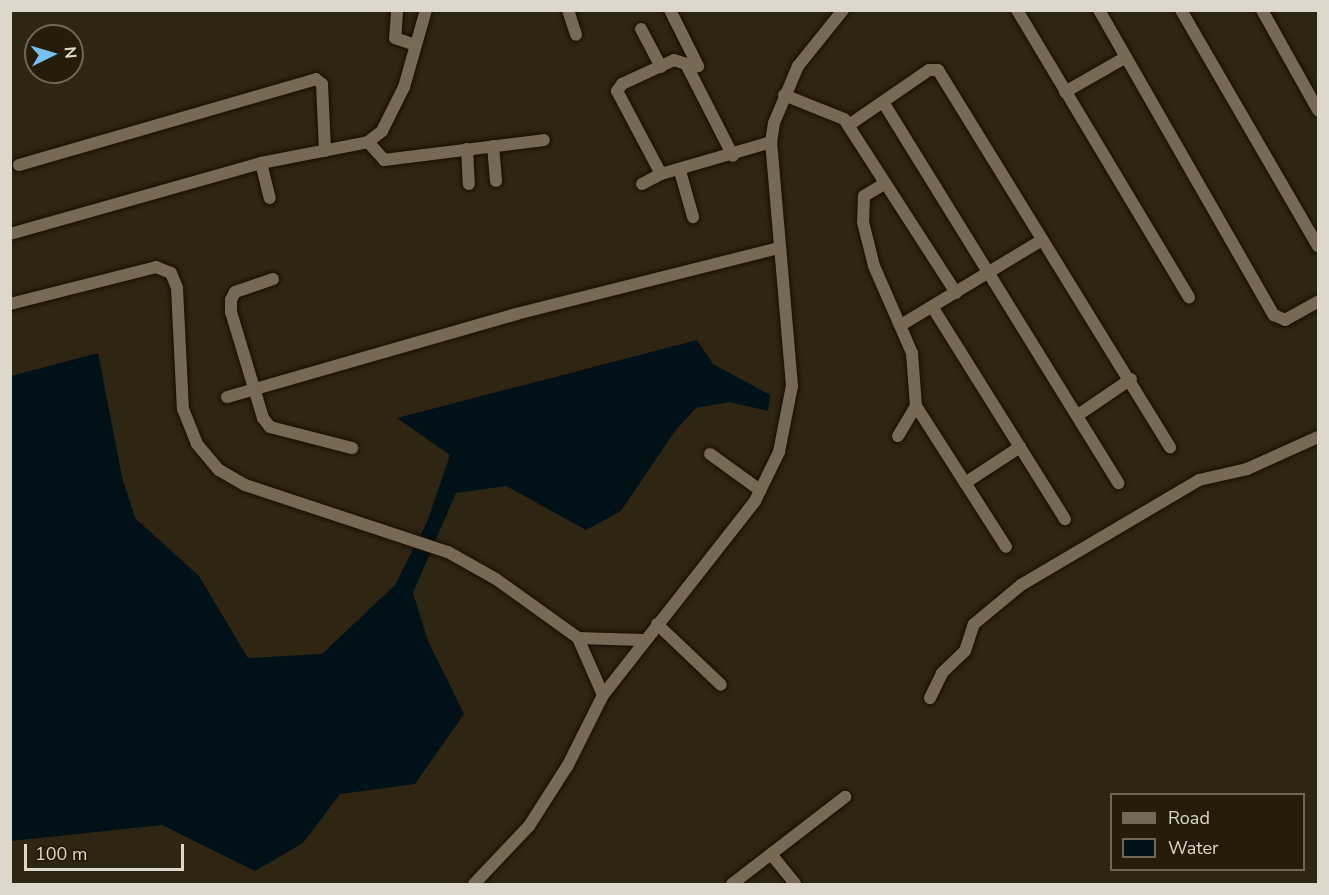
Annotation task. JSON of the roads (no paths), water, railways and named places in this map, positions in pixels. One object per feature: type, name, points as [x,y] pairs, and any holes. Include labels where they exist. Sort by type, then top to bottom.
[{"type":"street","points":[[10,234],[261,163],[368,142],[382,131],[404,87],[426,10]]},
{"type":"street","points":[[568,10],[576,35]]},
{"type":"street","points":[[670,10],[698,66]]},
{"type":"street","points":[[474,885],[528,826],[568,765],[603,695],[643,640],[707,565],[760,490],[779,452],[792,386],[778,248],[771,142],[784,95],[798,66],[843,10]]},
{"type":"street","points":[[1017,10],[1189,297]]},
{"type":"street","points":[[1099,10],[1274,315],[1285,320],[1318,302]]},
{"type":"street","points":[[1181,10],[1318,246]]},
{"type":"street","points":[[1262,10],[1318,110]]},
{"type":"street","points":[[397,12],[395,38],[415,45]]},
{"type":"street","points":[[641,29],[661,67]]},
{"type":"street","points":[[1065,92],[1126,57]]},
{"type":"street","points":[[661,174],[617,91],[622,84],[683,60],[733,156]]},
{"type":"street","points":[[847,122],[883,102],[929,70],[938,70],[1131,380],[1170,447]]},
{"type":"street","points":[[19,165],[316,79],[322,84],[325,151]]},
{"type":"street","points":[[784,95],[821,108],[847,122],[884,184],[956,293]]},
{"type":"street","points":[[883,102],[1118,483]]},
{"type":"street","points":[[368,142],[384,160],[544,140]]},
{"type":"street","points":[[642,184],[661,174],[733,156],[771,142]]},
{"type":"street","points":[[492,146],[496,181]]},
{"type":"street","points":[[467,149],[469,184]]},
{"type":"street","points":[[261,163],[270,198]]},
{"type":"street","points":[[680,171],[693,217]]},
{"type":"street","points":[[884,184],[864,196],[863,222],[874,266],[912,353],[916,406],[1006,547]]},
{"type":"street","points":[[901,325],[933,308],[1042,240]]},
{"type":"street","points":[[227,397],[516,314],[778,248]]},
{"type":"street","points":[[10,304],[156,267],[171,273],[177,288],[183,409],[197,444],[219,470],[245,485],[410,537],[448,552],[496,579],[578,638],[603,695]]},
{"type":"street","points":[[273,279],[231,296],[231,312],[263,418],[270,427],[352,448]]},
{"type":"street","points":[[933,308],[1065,519]]},
{"type":"street","points":[[1078,415],[1131,380]]},
{"type":"street","points":[[898,436],[916,406]]},
{"type":"street","points":[[930,698],[942,673],[965,651],[974,624],[1021,585],[1199,480],[1237,471],[1318,437]]},
{"type":"street","points":[[965,483],[1020,447]]},
{"type":"street","points":[[710,454],[760,490]]},
{"type":"street","points":[[657,624],[721,685]]},
{"type":"street","points":[[578,638],[643,640]]},
{"type":"street","points":[[732,885],[845,797]]},
{"type":"street","points":[[771,854],[795,885]]},
{"type":"water","points":[[697,340],[713,364],[770,395],[768,411],[729,402],[696,408],[675,431],[621,511],[586,530],[506,486],[456,493],[413,593],[428,641],[464,714],[415,784],[340,794],[303,843],[255,871],[162,825],[11,841],[11,376],[98,353],[122,477],[135,518],[199,576],[248,658],[322,654],[395,585],[427,522],[450,455],[397,418]]}]
